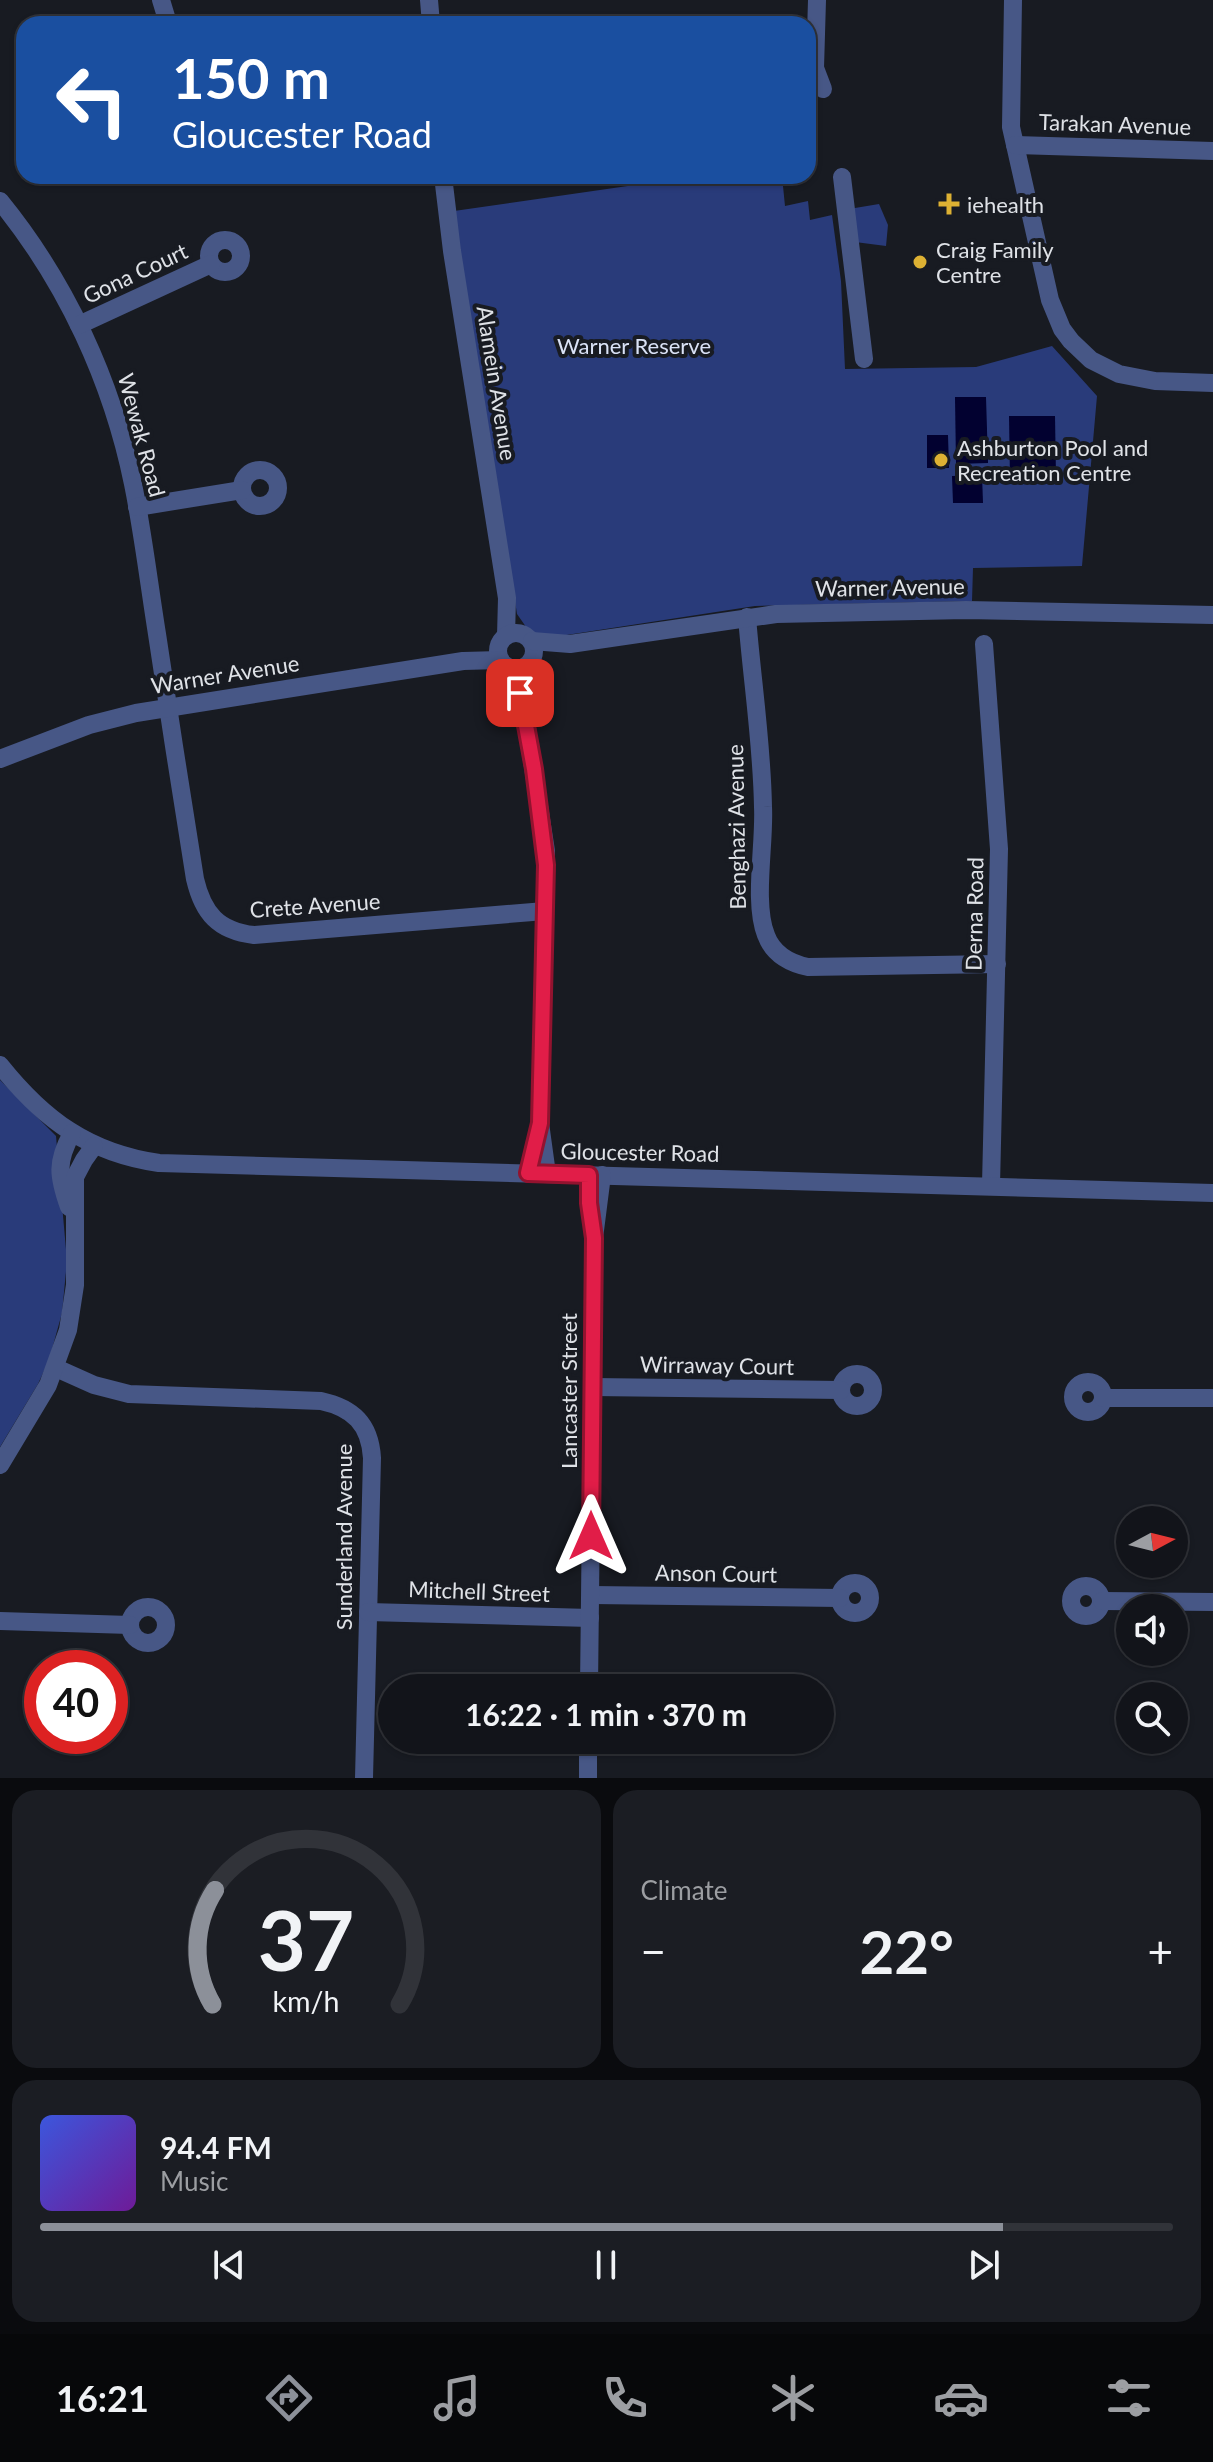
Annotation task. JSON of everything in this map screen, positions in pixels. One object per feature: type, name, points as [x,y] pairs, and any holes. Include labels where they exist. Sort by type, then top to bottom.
[{"type":"street","points":[[1013,0],[1010,117],[1050,300],[1062,329],[1091,360],[1119,374],[1155,381],[1213,383]]},
{"type":"street","points":[[816,76],[823,89]]},
{"type":"street","name":"Tarakan Avenue","points":[[1015,145],[1213,151]]},
{"type":"street","points":[[842,177],[864,359]]},
{"type":"street","name":"Alamein Avenue","points":[[444,184],[546,851],[538,1173]]},
{"type":"street","name":"Wewak Road","points":[[0,201],[40,256],[79,325],[112,406],[130,468],[168,708]]},
{"type":"street","name":"Gona Court","points":[[79,325],[211,264]]},
{"type":"street","points":[[137,507],[242,490]]},
{"type":"street","name":"Warner Avenue","points":[[0,759],[118,716],[747,617],[966,610],[1213,615]]},
{"type":"street","name":"Benghazi Avenue","points":[[747,617],[763,807],[761,914],[772,947],[788,961],[808,967],[997,964]]},
{"type":"street","name":"Derna Road","points":[[984,644],[999,828],[991,1185]]},
{"type":"street","name":"Crete Avenue","points":[[168,708],[199,896],[211,916],[230,930],[254,935],[545,911]]},
{"type":"street","name":"Gloucester Road","points":[[0,1065],[27,1096],[72,1133],[118,1155],[159,1163],[1213,1193]]},
{"type":"street","points":[[72,1133],[63,1149],[60,1163],[63,1190],[74,1221]]},
{"type":"street","points":[[0,1465],[43,1395],[56,1368],[68,1330],[75,1285],[75,1177],[94,1146]]},
{"type":"street","name":"Lancaster Street","points":[[589,1674],[596,1175]]},
{"type":"street","name":"Sunderland Avenue","points":[[56,1368],[94,1385],[129,1394],[309,1399],[332,1403],[355,1417],[369,1435],[372,1458],[364,1778]]},
{"type":"street","name":"Wirraway Court","points":[[592,1387],[841,1390]]},
{"type":"street","points":[[1103,1398],[1213,1398]]},
{"type":"street","name":"Anson Court","points":[[591,1595],[840,1598]]},
{"type":"street","points":[[1102,1601],[1213,1602]]},
{"type":"street","name":"Mitchell Street","points":[[368,1612],[590,1618]]},
{"type":"street","points":[[0,1621],[130,1625]]},
{"type":"street","points":[[588,1754],[588,1778]]},
{"type":"green space","name":"Warner Reserve","points":[[641,184],[783,184],[785,206],[808,201],[810,220],[832,215],[841,281],[845,369],[976,367],[1052,346],[1097,396],[1082,566],[973,568],[972,601],[755,606],[547,638],[531,634],[517,614],[454,211]]},
{"type":"green space","points":[[879,204],[888,225],[886,246],[855,242],[849,209]]},
{"type":"green space","points":[[0,1080],[56,1136],[67,1261],[62,1313],[49,1360],[0,1447]]},
{"type":"shaded area","points":[[955,397],[986,397],[988,463],[956,464]]},
{"type":"shaded area","points":[[1009,416],[1055,416],[1056,478],[1010,479]]},
{"type":"shaded area","points":[[927,435],[948,435],[949,468],[927,468]]},
{"type":"shaded area","points":[[982,475],[983,503],[953,503],[952,476]]},
{"type":"place","name":"iehealth","points":[[949,204]]},
{"type":"place","name":"Craig Family Centre","points":[[920,262]]},
{"type":"place","name":"Ashburton Pool and Recreation Centre","points":[[941,460]]},
{"type":"route","points":[[520,693],[546,851],[540,1123],[528,1173],[589,1175],[594,1238],[591,1536]]}]
